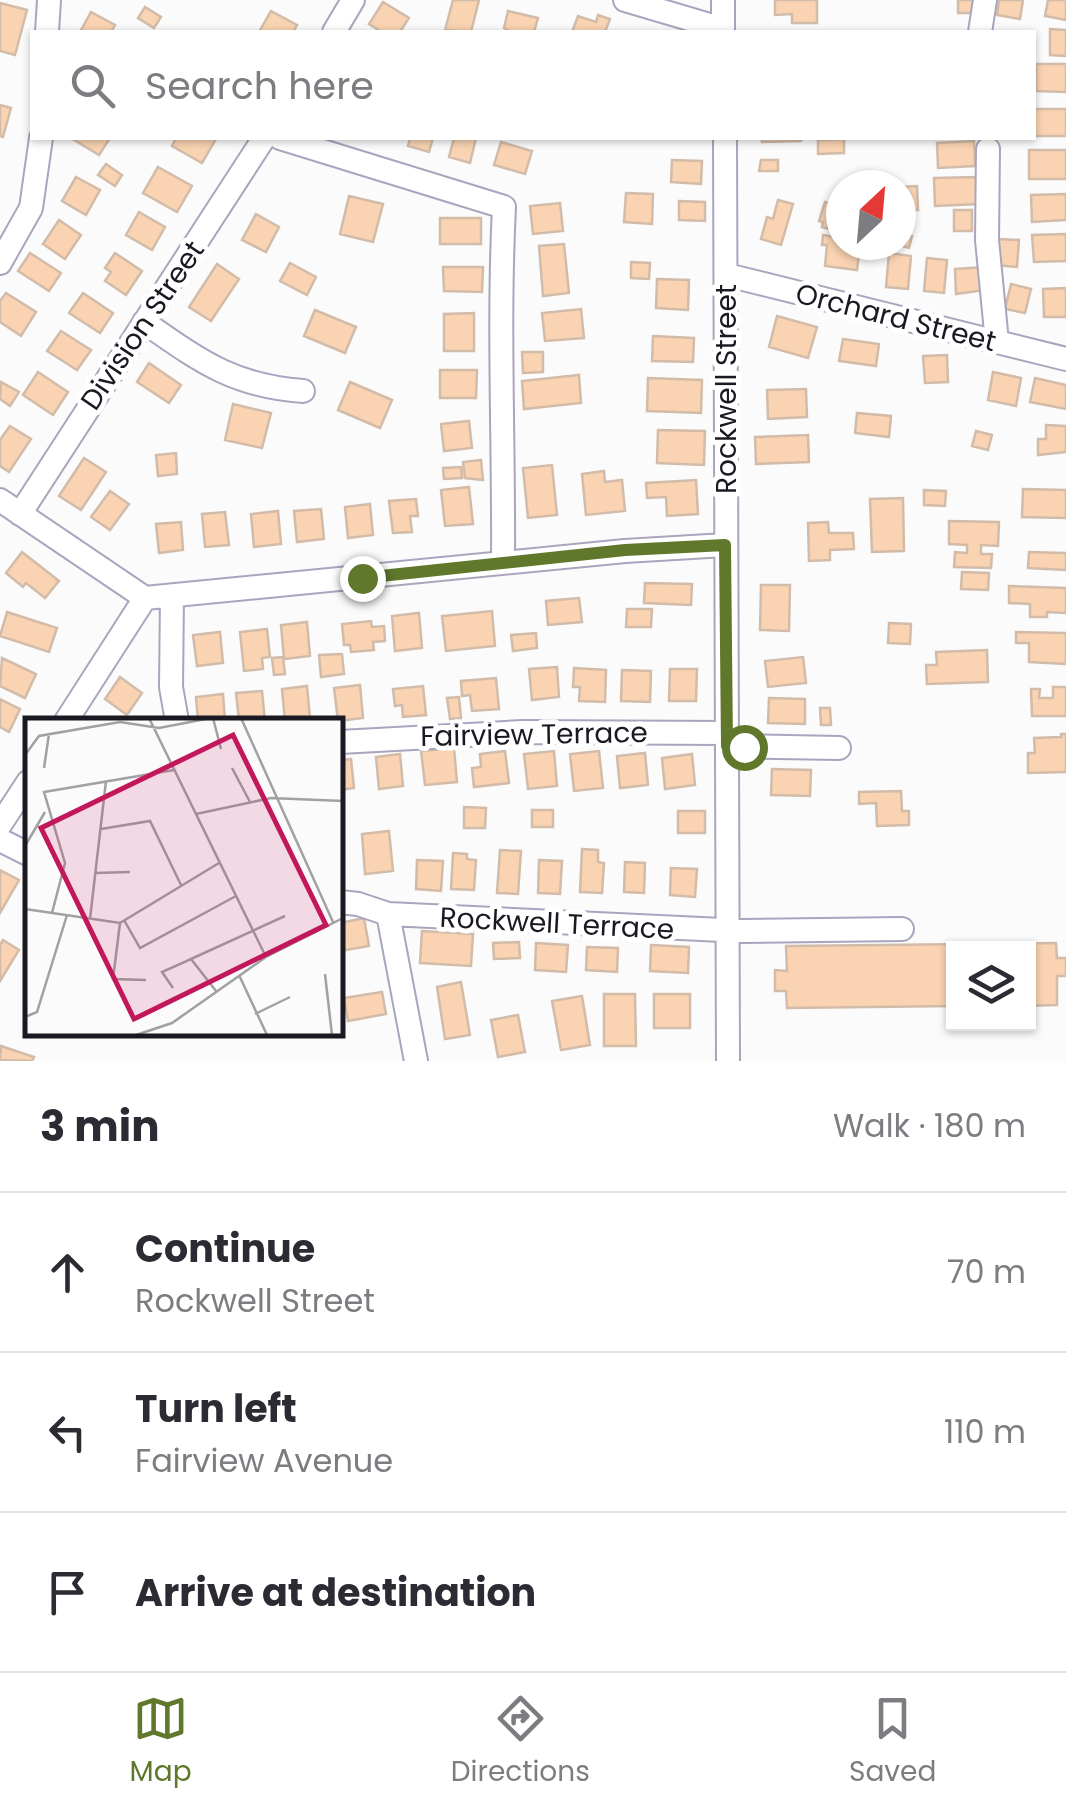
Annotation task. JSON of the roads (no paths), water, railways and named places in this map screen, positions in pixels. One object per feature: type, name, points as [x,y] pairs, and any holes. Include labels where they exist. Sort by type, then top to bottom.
[{"type":"street","points":[[47,30],[49,0]]},
{"type":"street","points":[[335,30],[354,0]]},
{"type":"street","points":[[624,0],[723,30],[722,0]]},
{"type":"street","points":[[980,30],[986,0]]},
{"type":"street","points":[[0,263],[31,208],[41,140]]},
{"type":"street","name":"Division Street","points":[[10,507],[144,322],[263,140]]},
{"type":"street","points":[[286,140],[504,207],[499,300],[504,408],[502,564]]},
{"type":"street","name":"Rockwell Street","points":[[725,140],[728,1061]]},
{"type":"street","points":[[988,150],[987,240],[997,342]]},
{"type":"street","name":"Orchard Street","points":[[727,274],[1066,359]]},
{"type":"street","points":[[144,322],[198,360],[224,373],[252,384],[304,391]]},
{"type":"street","points":[[10,507],[145,598],[625,550],[725,545]]},
{"type":"street","points":[[172,596],[172,687],[177,718]]},
{"type":"street","points":[[68,718],[145,598]]},
{"type":"street","name":"Fairview Terrace","points":[[342,742],[522,732],[838,748]]},
{"type":"street","points":[[0,825],[25,787]]},
{"type":"street","points":[[0,840],[25,852]]},
{"type":"street","name":"Rockwell Terrace","points":[[342,902],[388,914],[727,930],[902,928]]},
{"type":"street","points":[[388,914],[416,1061]]}]
